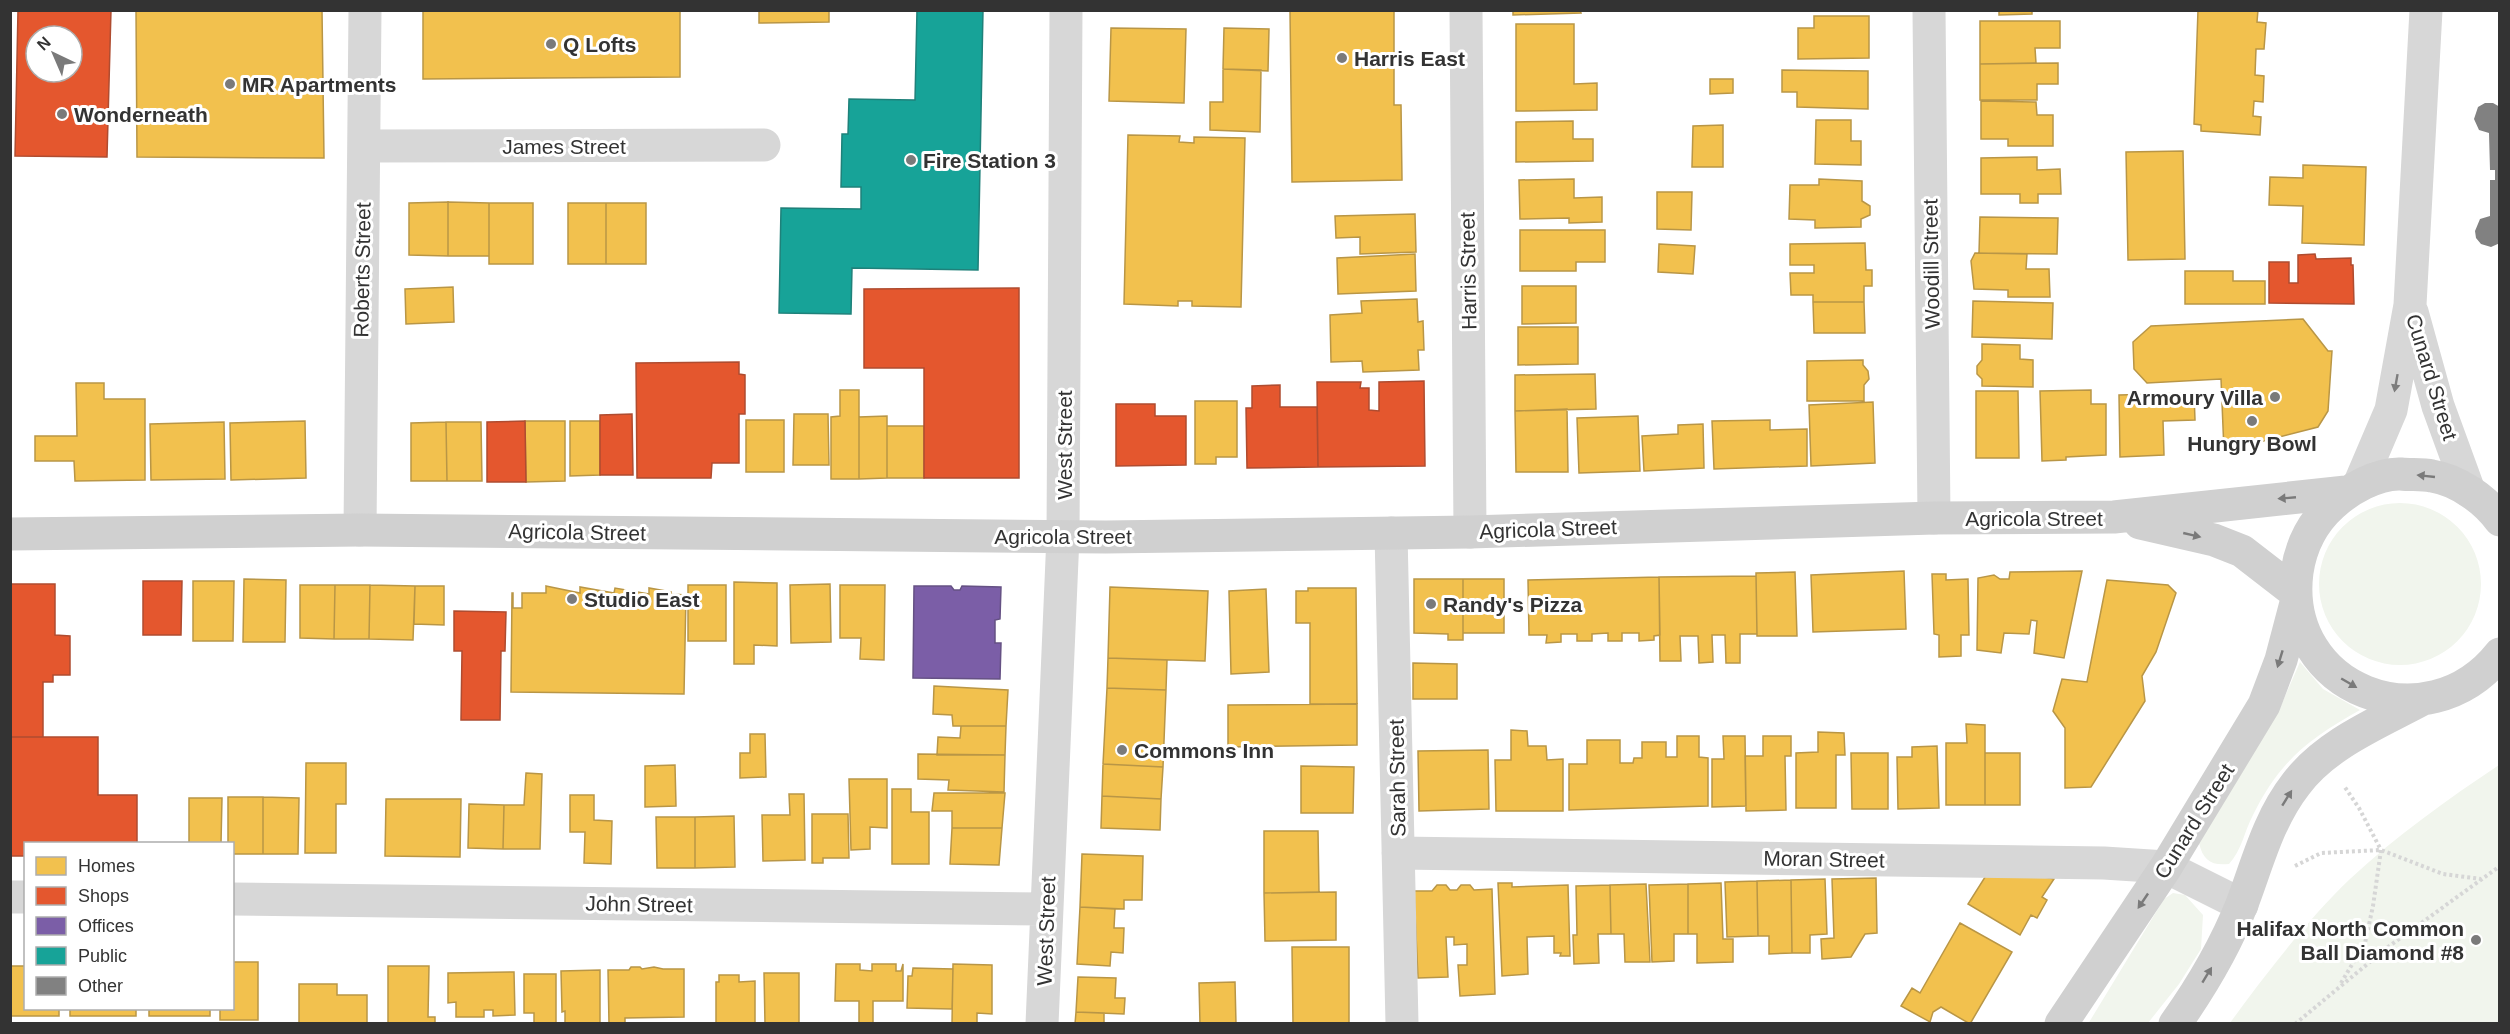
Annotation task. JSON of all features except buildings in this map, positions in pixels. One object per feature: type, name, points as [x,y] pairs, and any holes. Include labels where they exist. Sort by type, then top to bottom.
[{"type":"street","name":"Roberts Street","points":[[360,530],[365,10]]},
{"type":"street","name":"West Street","points":[[1042,1023],[1063,536],[1066,10]]},
{"type":"street","name":"Harris Street","points":[[1466,10],[1470,532]]},
{"type":"street","name":"Woodill Street","points":[[1929,10],[1934,518]]},
{"type":"street","points":[[2410,305],[2426,10]]},
{"type":"street","name":"James Street","points":[[364,146],[764,145]]},
{"type":"street","name":"Cunard Street","points":[[2061,1023],[2166,867],[2264,705],[2280,660],[2295,597],[2300,553],[2317,519],[2352,489],[2391,410],[2410,305]]},
{"type":"street","name":"Cunard Street","points":[[2410,305],[2438,406],[2469,491]]},
{"type":"street","name":"Agricola Street","points":[[10,534],[360,530],[1063,536],[1470,532],[1934,518],[2114,517],[2352,489],[2396,474],[2434,476],[2469,491],[2498,516]]},
{"type":"street","name":"Agricola Street","points":[[2114,517],[2214,540],[2242,551],[2295,597]]},
{"type":"street","name":"Sarah Street","points":[[1391,533],[1402,1023]]},
{"type":"street","points":[[2295,597],[2303,631],[2318,656],[2338,677],[2364,692],[2392,700],[2421,700],[2445,695],[2499,674]]},
{"type":"street","points":[[2466,685],[2489,668],[2499,654]]},
{"type":"street","points":[[2175,1023],[2224,946],[2242,904],[2270,825],[2297,783],[2324,756],[2352,737],[2421,700]]},
{"type":"street","name":"Moran Street","points":[[1398,853],[2104,863],[2166,867],[2242,904]]},
{"type":"street","name":"John Street","points":[[234,899],[1046,909]]},
{"type":"path","points":[[2339,986],[2365,943],[2373,906],[2380,850],[2359,808],[2343,784]]},
{"type":"path","points":[[2290,868],[2321,853],[2380,850],[2443,874],[2481,879]]},
{"type":"path","points":[[2295,1023],[2339,986],[2499,866]]},
{"type":"shaded area","points":[[2400,503],[2431,510],[2445,517],[2457,527],[2467,539],[2474,553],[2481,584],[2474,615],[2467,629],[2457,641],[2445,651],[2431,658],[2400,665],[2369,658],[2355,651],[2343,641],[2333,629],[2326,615],[2319,584],[2326,553],[2333,539],[2343,527],[2355,517],[2369,510]]},
{"type":"shaded area","points":[[2300,662],[2323,689],[2360,710],[2325,731],[2297,753],[2263,796],[2233,859],[2229,864],[2213,863],[2203,854],[2199,843],[2279,710]]},
{"type":"shaded area","points":[[2499,765],[2499,1023],[2230,1023],[2287,948],[2350,879],[2423,819]]},
{"type":"shaded area","points":[[2173,893],[2185,895],[2203,915],[2201,949],[2179,984],[2148,1023],[2088,1024],[2164,899]]},
{"type":"place","name":"Q Lofts","points":[[551,44]]},
{"type":"place","name":"Harris East","points":[[1342,58]]},
{"type":"place","name":"MR Apartments","points":[[230,84]]},
{"type":"place","name":"Wonderneath","points":[[62,114]]},
{"type":"place","name":"Fire Station 3","points":[[911,160]]},
{"type":"place","name":"Armoury Villa","points":[[2275,397]]},
{"type":"place","name":"Hungry Bowl","points":[[2252,421]]},
{"type":"place","name":"Studio East","points":[[572,599]]},
{"type":"place","name":"Randy's Pizza","points":[[1431,604]]},
{"type":"place","name":"Commons Inn","points":[[1122,750]]},
{"type":"place","name":"Halifax North Common Ball Diamond #8","points":[[2476,940]]}]
